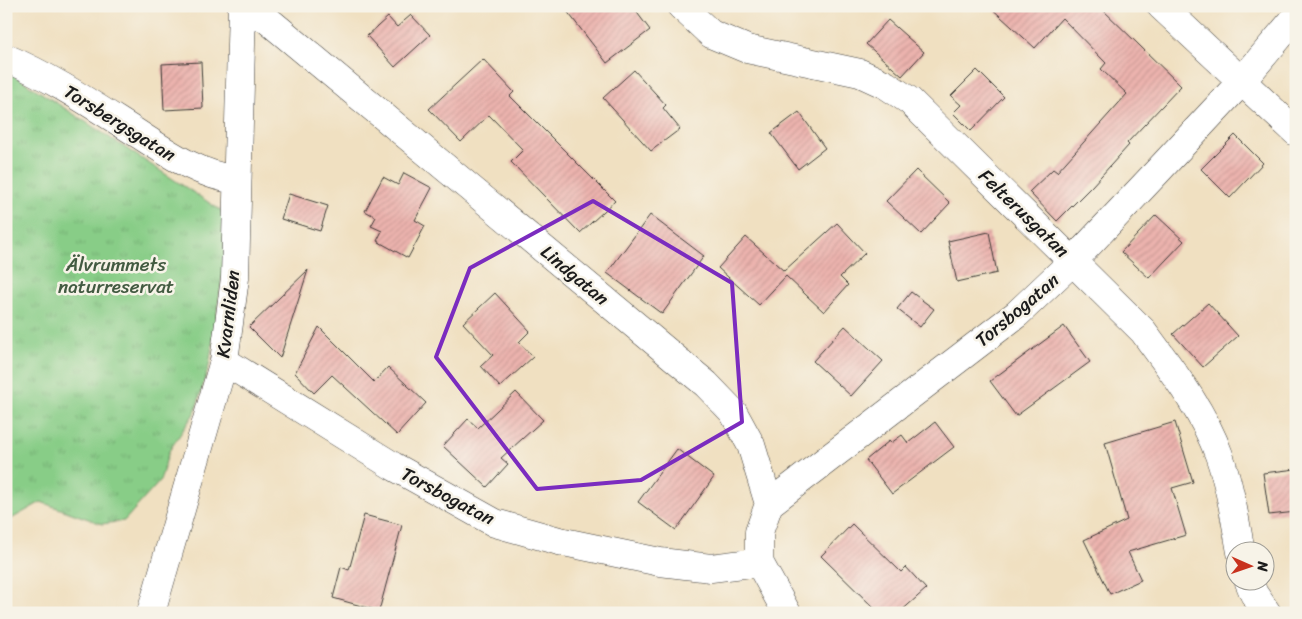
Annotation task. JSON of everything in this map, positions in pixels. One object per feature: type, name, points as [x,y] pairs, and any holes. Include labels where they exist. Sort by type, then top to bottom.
[{"type":"street","name":"Felterusgatan","points":[[681,6],[711,34],[720,38],[747,49],[860,73],[886,85],[910,101],[1143,331],[1167,362],[1207,426],[1219,455],[1239,542]]},
{"type":"street","points":[[1161,6],[1240,82],[1296,132]]},
{"type":"street","name":"Kvarnliden","points":[[151,613],[224,361],[235,278],[242,11]]},
{"type":"street","name":"Lindgatan","points":[[242,11],[264,17],[706,384],[733,412],[751,445],[769,504]]},
{"type":"street","name":"Torsbogatan","points":[[769,504],[1017,314],[1073,261],[1240,82],[1296,18]]},
{"type":"street","name":"Torsbergsgatan","points":[[6,58],[44,76],[185,164],[220,178],[237,180]]},
{"type":"street","name":"Torsbogatan","points":[[224,361],[393,466],[495,523],[559,541],[660,562],[711,568],[758,562]]},
{"type":"street","points":[[769,504],[759,532],[758,562],[787,613]]},
{"type":"street","points":[[1253,592],[1267,613]]},
{"type":"highlighted area","points":[[593,201],[732,283],[742,422],[641,480],[537,489],[436,357],[470,268]]},
{"type":"green space","name":"Älvrummets naturreservat","points":[[6,73],[17,77],[231,217],[209,366],[195,412],[169,451],[160,481],[124,521],[102,524],[41,502],[6,522]]},
{"type":"building","points":[[563,6],[632,6],[650,30],[607,63]]},
{"type":"building","points":[[989,6],[1099,6],[1181,86],[1127,143],[1129,145],[1092,186],[1057,221],[1029,192],[1053,169],[1057,172],[1127,94],[1101,69],[1106,63],[1062,18],[1035,48]]},
{"type":"building","points":[[411,15],[430,35],[395,67],[367,36],[388,17],[397,27]]},
{"type":"building","points":[[888,20],[924,52],[902,76],[866,44]]},
{"type":"building","points":[[483,59],[514,92],[510,96],[615,201],[580,233],[511,162],[523,150],[489,115],[461,142],[429,109]]},
{"type":"building","points":[[201,62],[203,108],[164,110],[162,64]]},
{"type":"building","points":[[634,70],[666,105],[663,108],[680,129],[651,151],[603,98]]},
{"type":"building","points":[[977,70],[1004,97],[971,131],[953,113],[961,105],[951,96]]},
{"type":"building","points":[[799,112],[825,148],[798,169],[771,133]]},
{"type":"building","points":[[1235,135],[1263,163],[1230,198],[1201,169]]},
{"type":"building","points":[[916,170],[950,203],[921,234],[886,201]]},
{"type":"building","points":[[404,173],[432,188],[415,220],[425,226],[408,258],[377,241],[382,231],[371,226],[376,217],[365,211],[383,177],[398,185]]},
{"type":"building","points":[[289,194],[328,206],[320,231],[281,219]]},
{"type":"building","points":[[650,215],[704,256],[662,314],[607,273]]},
{"type":"building","points":[[1156,215],[1184,241],[1149,278],[1121,252]]},
{"type":"building","points":[[837,223],[865,253],[840,277],[848,285],[824,312],[786,276],[759,305],[718,268],[746,237],[784,271]]},
{"type":"building","points":[[989,232],[997,273],[957,282],[948,241]]},
{"type":"building","points":[[308,270],[280,358],[249,327]]},
{"type":"building","points":[[911,292],[934,309],[920,327],[897,309]]},
{"type":"building","points":[[495,293],[530,331],[519,342],[533,357],[500,387],[481,366],[493,355],[463,323]]},
{"type":"building","points":[[1208,303],[1238,336],[1203,367],[1173,334]]},
{"type":"building","points":[[845,326],[883,361],[851,396],[813,361]]},
{"type":"building","points":[[1064,326],[1090,362],[1016,416],[990,381]]},
{"type":"building","points":[[319,327],[374,382],[388,367],[426,403],[397,435],[332,375],[314,393],[295,373]]},
{"type":"building","points":[[516,392],[543,420],[501,458],[508,464],[487,487],[443,446],[468,419],[478,428]]},
{"type":"building","points":[[935,422],[954,447],[892,494],[866,460],[889,441],[891,443],[902,435],[908,443]]},
{"type":"building","points":[[1175,422],[1193,482],[1172,488],[1186,535],[1128,552],[1141,580],[1110,594],[1084,540],[1127,520],[1105,443]]},
{"type":"building","points":[[677,449],[714,477],[676,530],[638,502]]},
{"type":"building","points":[[1296,469],[1296,512],[1269,515],[1263,473]]},
{"type":"building","points":[[364,515],[402,525],[379,611],[333,598],[341,567],[349,570]]},
{"type":"building","points":[[852,524],[901,572],[906,567],[926,589],[899,613],[879,613],[821,556]]}]
